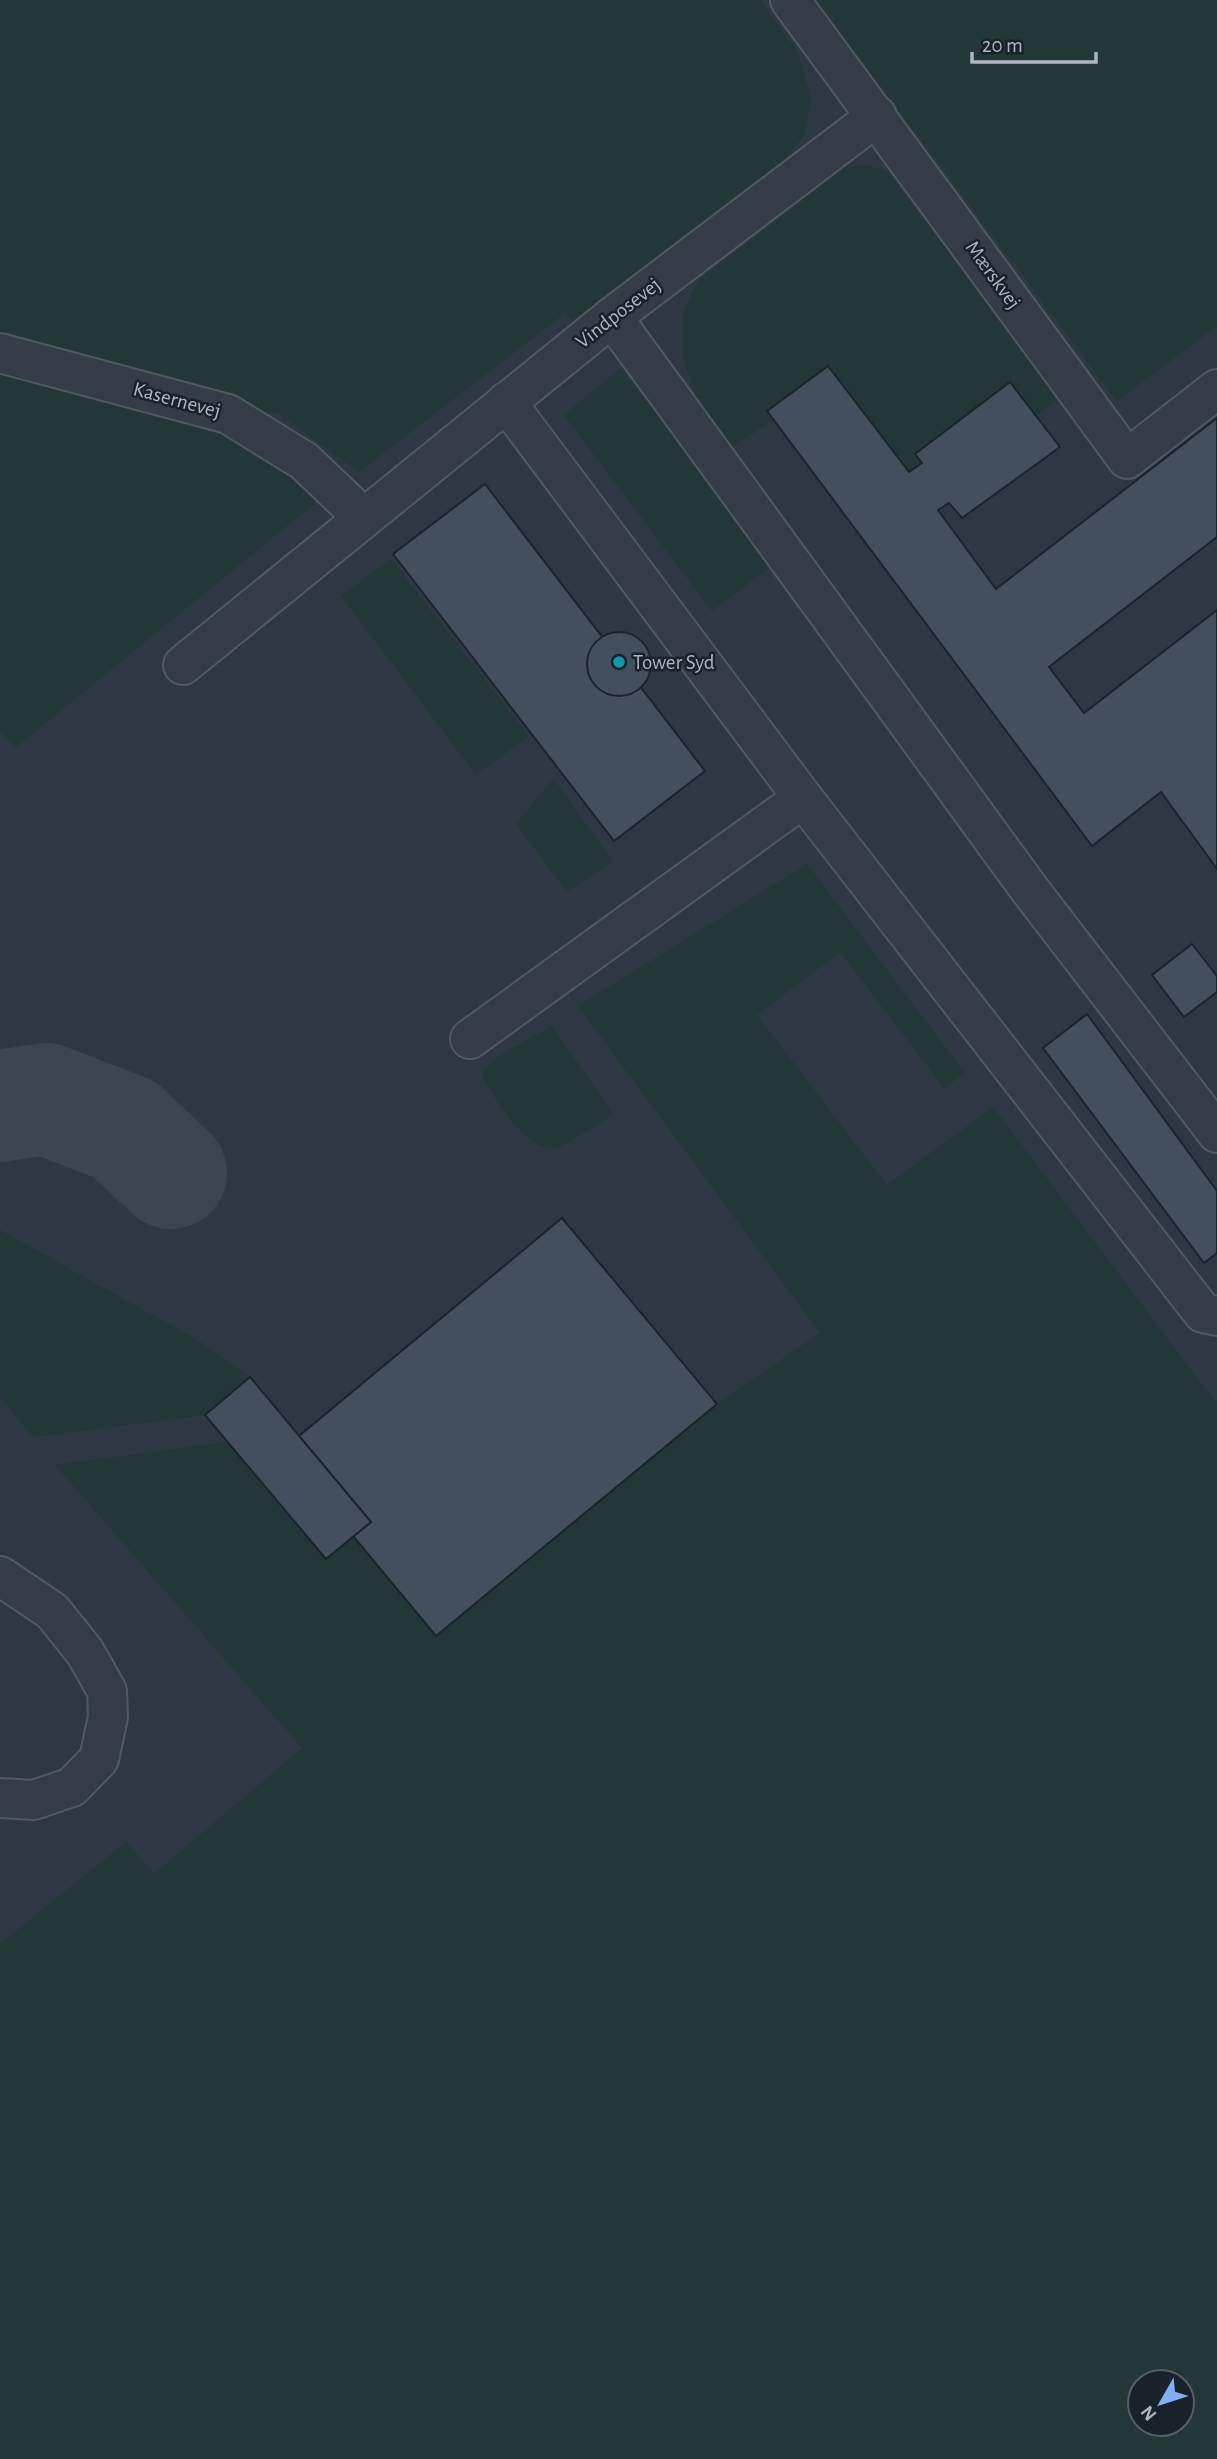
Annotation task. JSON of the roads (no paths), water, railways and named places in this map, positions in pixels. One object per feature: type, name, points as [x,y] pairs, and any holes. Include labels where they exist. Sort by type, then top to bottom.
[{"type":"lane","name":"Mærskvej","points":[[790,0],[1127,459],[1217,388]]},
{"type":"lane","name":"Vindposevej","points":[[183,665],[612,317],[877,116]]},
{"type":"lane","points":[[612,317],[1030,891],[1217,1133]]},
{"type":"lane","name":"Kasernevej","points":[[0,353],[228,414],[304,461],[364,518]]},
{"type":"lane","points":[[506,402],[803,798],[1203,1313],[1217,1316]]},
{"type":"lane","points":[[470,1039],[803,798]]},
{"type":"lane","points":[[0,1576],[52,1611],[85,1652],[107,1690],[108,1717],[99,1759],[72,1787],[34,1800],[0,1798]]},
{"type":"place","name":"Tower Syd","points":[[619,662]]}]
